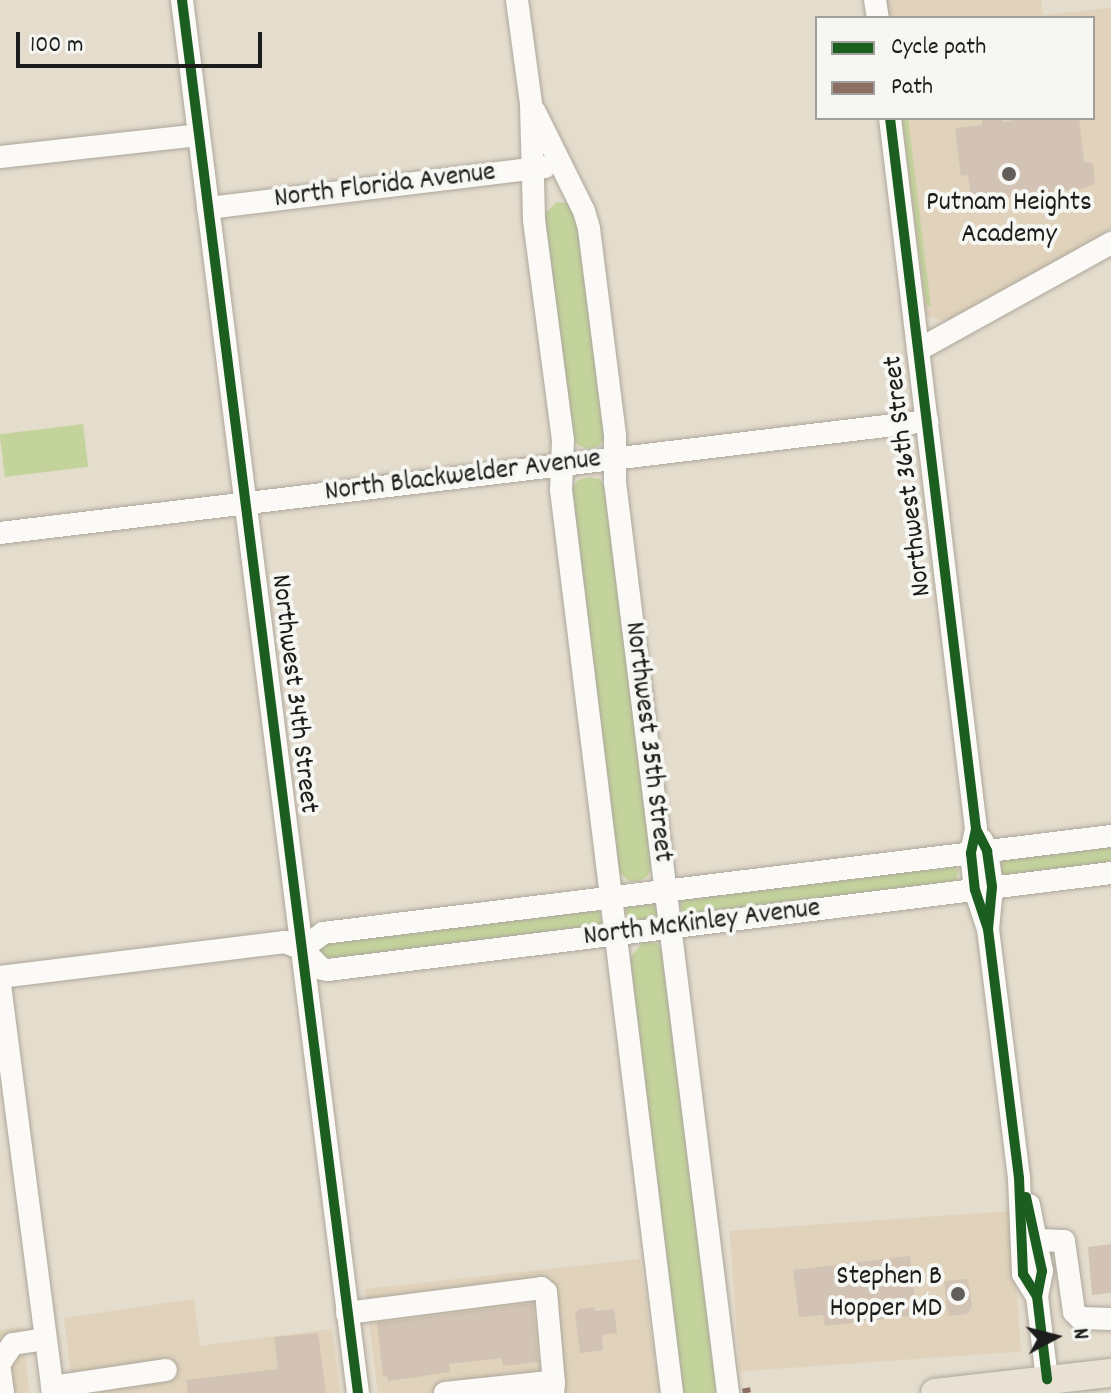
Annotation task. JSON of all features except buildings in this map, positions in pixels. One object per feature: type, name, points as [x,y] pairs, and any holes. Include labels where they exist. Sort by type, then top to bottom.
[{"type":"main road","points":[[935,1393],[1048,1386],[1111,1373]]},
{"type":"street","name":"Northwest 34th Street","points":[[182,0],[358,1393]]},
{"type":"street","name":"Northwest 35th Street","points":[[517,0],[531,104],[534,220],[563,439],[561,490],[614,898],[672,1393]]},
{"type":"street","name":"Northwest 35th Street","points":[[531,104],[562,165],[589,229],[615,436],[615,482],[728,1393]]},
{"type":"street","name":"Northwest 36th Street","points":[[890,120],[1019,1178],[1023,1274],[1037,1296]]},
{"type":"street","points":[[0,157],[199,135]]},
{"type":"street","name":"North Florida Avenue","points":[[208,208],[562,165]]},
{"type":"street","points":[[918,350],[1111,243]]},
{"type":"street","name":"North Blackwelder Avenue","points":[[0,533],[927,421]]},
{"type":"street","name":"North McKinley Avenue","points":[[302,949],[323,933],[1111,836]]},
{"type":"street","name":"North McKinley Avenue","points":[[0,977],[285,942],[302,949],[322,969],[328,970],[1111,873]]},
{"type":"street","points":[[0,985],[43,1339],[52,1390],[166,1370]]},
{"type":"street","name":"Northwest 36th Street","points":[[1019,1178],[1030,1208],[1042,1271],[1037,1296],[1048,1386]]},
{"type":"street","points":[[1036,1240],[1064,1241],[1074,1312],[1080,1318],[1111,1319]]},
{"type":"street","points":[[347,1313],[541,1288],[546,1292],[553,1388],[445,1393]]},
{"type":"street","points":[[0,1363],[13,1344],[43,1339]]},
{"type":"street","points":[[0,1371],[3,1393]]},
{"type":"shaded area","name":"Putnam Heights Academy","points":[[885,0],[1041,0],[1043,15],[1111,8],[1111,230],[949,322],[926,316],[923,305],[900,120],[1095,120],[1095,16],[887,16]]},
{"type":"shaded area","points":[[1011,1211],[1021,1352],[740,1371],[730,1231]]},
{"type":"shaded area","points":[[640,1259],[660,1393],[378,1393],[365,1289]]},
{"type":"shaded area","points":[[194,1299],[200,1346],[332,1329],[340,1393],[73,1393],[64,1318]]},
{"type":"shaded area","points":[[23,1327],[29,1393],[0,1393],[0,1330]]},
{"type":"green space","points":[[902,120],[908,120],[931,307],[926,305]]},
{"type":"green space","points":[[556,202],[569,203],[577,211],[606,436],[599,446],[589,449],[579,446],[571,436],[544,215]]},
{"type":"green space","points":[[83,424],[88,467],[5,477],[0,434]]},
{"type":"green space","points":[[589,477],[600,479],[606,488],[653,864],[648,876],[638,882],[629,881],[619,872],[572,489],[578,480]]},
{"type":"green space","points":[[1111,842],[1111,864],[1004,876],[1001,872],[1003,857]]},
{"type":"green space","points":[[951,863],[959,871],[955,883],[685,916],[680,906],[682,899]]},
{"type":"green space","points":[[654,902],[658,916],[653,921],[626,921],[626,906]]},
{"type":"green space","points":[[598,910],[602,921],[596,928],[328,962],[317,951],[321,944]]},
{"type":"green space","points":[[643,942],[656,943],[664,951],[718,1393],[683,1393],[629,959]]},
{"type":"marked path","points":[[746,1388],[747,1393]]},
{"type":"cycle path","points":[[182,0],[358,1393]]},
{"type":"cycle path","points":[[890,120],[976,829],[971,853],[975,890],[988,929]]},
{"type":"cycle path","points":[[976,829],[987,851],[992,887],[988,929],[1019,1178],[1023,1274],[1037,1296]]},
{"type":"cycle path","points":[[1026,1197],[1042,1271],[1037,1296],[1047,1379]]},
{"type":"place","name":"Putnam Heights Academy","points":[[1009,174]]},
{"type":"place","name":"Stephen B Hopper MD","points":[[958,1294]]}]
